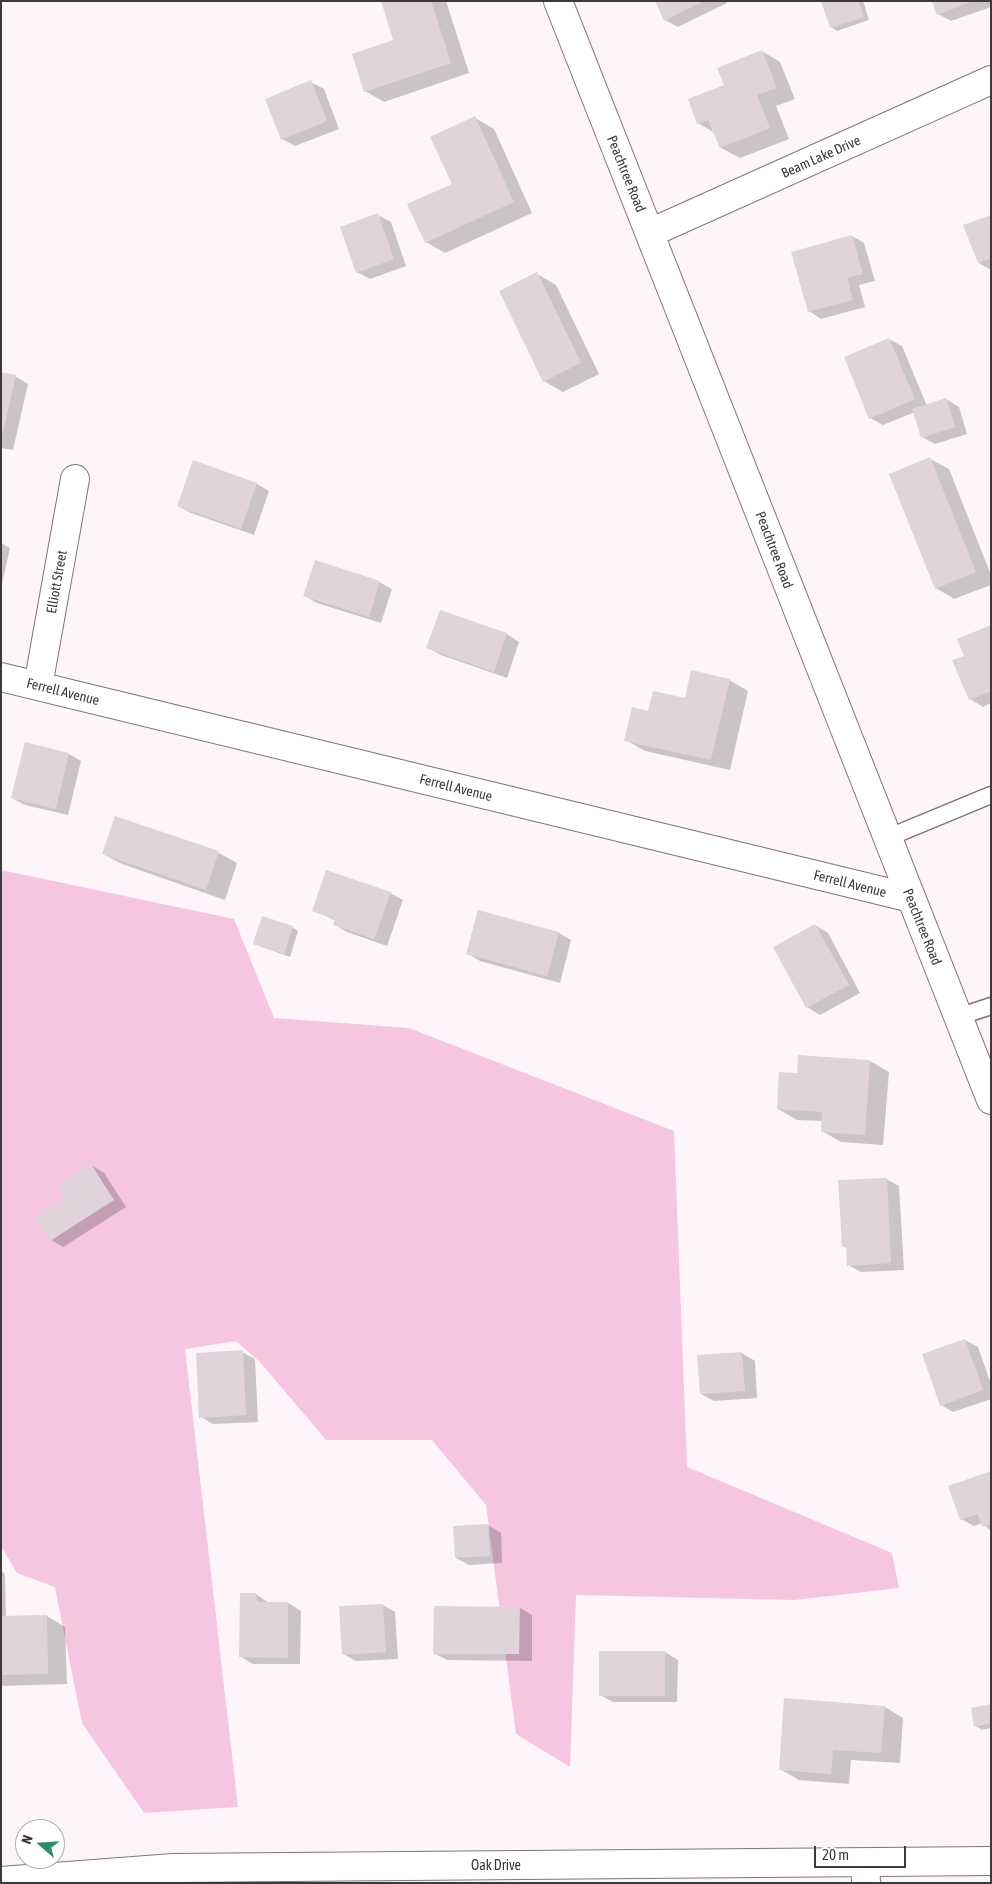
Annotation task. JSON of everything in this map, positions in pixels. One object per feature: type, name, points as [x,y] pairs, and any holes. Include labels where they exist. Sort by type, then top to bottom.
[{"type":"street","name":"Peachtree Road","points":[[558,1],[991,1100]]},
{"type":"street","name":"Beam Lake Drive","points":[[650,232],[991,80]]},
{"type":"street","name":"Elliott Street","points":[[38,686],[75,479]]},
{"type":"street","name":"Ferrell Avenue","points":[[1,676],[911,898]]},
{"type":"street","name":"Oak Drive","points":[[1,1881],[173,1868],[866,1873],[991,1861]]},
{"type":"lane","points":[[887,838],[991,795]]},
{"type":"lane","points":[[958,1017],[991,1006]]},
{"type":"shaded area","points":[[1,870],[234,919],[274,1018],[409,1028],[674,1131],[687,1467],[892,1553],[899,1588],[795,1600],[576,1595],[570,1767],[516,1734],[486,1505],[432,1440],[326,1440],[260,1362],[236,1341],[185,1349],[238,1807],[144,1813],[82,1723],[55,1587],[17,1573],[1,1546]]},
{"type":"building","points":[[381,1],[431,1],[451,63],[364,92],[352,54],[393,40]]},
{"type":"building","points":[[655,1],[704,1],[664,21]]},
{"type":"building","points":[[821,1],[858,1],[864,17],[830,28]]},
{"type":"building","points":[[932,1],[973,1],[937,15]]},
{"type":"building","points":[[762,50],[777,88],[757,95],[770,128],[720,148],[708,120],[697,124],[688,99],[724,85],[717,68]]},
{"type":"building","points":[[311,80],[327,121],[281,140],[265,99]]},
{"type":"building","points":[[475,116],[514,202],[425,243],[407,204],[452,184],[430,137]]},
{"type":"building","points":[[378,213],[394,259],[356,273],[340,227]]},
{"type":"building","points":[[991,215],[991,258],[978,263],[963,225]]},
{"type":"building","points":[[852,235],[863,274],[847,278],[853,300],[808,312],[791,252]]},
{"type":"building","points":[[537,272],[581,363],[543,382],[499,291]]},
{"type":"building","points":[[889,338],[915,399],[869,419],[844,357]]},
{"type":"building","points":[[1,372],[16,375],[2,436],[1,436]]},
{"type":"building","points":[[946,398],[955,427],[921,438],[912,409]]},
{"type":"building","points":[[930,457],[976,572],[935,589],[889,474]]},
{"type":"building","points":[[193,460],[257,483],[241,529],[177,506]]},
{"type":"building","points":[[315,560],[380,581],[369,617],[303,596]]},
{"type":"building","points":[[440,610],[507,633],[494,672],[426,648]]},
{"type":"building","points":[[991,625],[991,691],[969,700],[952,660],[964,656],[957,639]]},
{"type":"building","points":[[691,670],[730,679],[711,760],[624,741],[632,707],[648,711],[653,691],[685,698]]},
{"type":"building","points":[[25,742],[69,753],[56,809],[11,798]]},
{"type":"building","points":[[115,816],[219,851],[206,890],[102,854]]},
{"type":"building","points":[[326,870],[391,892],[374,939],[333,925],[335,919],[312,911]]},
{"type":"building","points":[[478,910],[559,932],[547,976],[466,954]]},
{"type":"building","points":[[262,916],[293,926],[284,954],[253,944]]},
{"type":"building","points":[[815,924],[849,985],[806,1008],[773,947]]},
{"type":"building","points":[[798,1055],[870,1060],[865,1135],[821,1132],[822,1112],[777,1109],[779,1072],[797,1073]]},
{"type":"building","points":[[91,1164],[114,1200],[50,1241],[35,1218],[66,1198],[58,1185]]},
{"type":"building","points":[[887,1178],[891,1263],[847,1266],[846,1246],[842,1247],[838,1180]]},
{"type":"building","points":[[965,1339],[983,1390],[940,1406],[922,1354]]},
{"type":"building","points":[[243,1350],[246,1415],[199,1418],[196,1353]]},
{"type":"building","points":[[742,1352],[745,1391],[700,1394],[697,1355]]},
{"type":"building","points":[[991,1471],[991,1524],[982,1527],[978,1514],[960,1520],[948,1486]]},
{"type":"building","points":[[488,1524],[490,1556],[455,1558],[453,1526]]},
{"type":"building","points":[[240,1593],[256,1593],[257,1602],[288,1602],[288,1658],[239,1657]]},
{"type":"building","points":[[383,1604],[386,1652],[342,1655],[339,1606]]},
{"type":"building","points":[[434,1606],[520,1607],[519,1654],[433,1654]]},
{"type":"building","points":[[47,1615],[48,1674],[1,1675],[1,1616]]},
{"type":"building","points":[[599,1651],[665,1651],[665,1696],[599,1696]]},
{"type":"building","points":[[784,1698],[885,1706],[881,1753],[833,1750],[831,1774],[779,1770]]},
{"type":"building","points":[[991,1704],[991,1723],[974,1727],[971,1708]]}]
